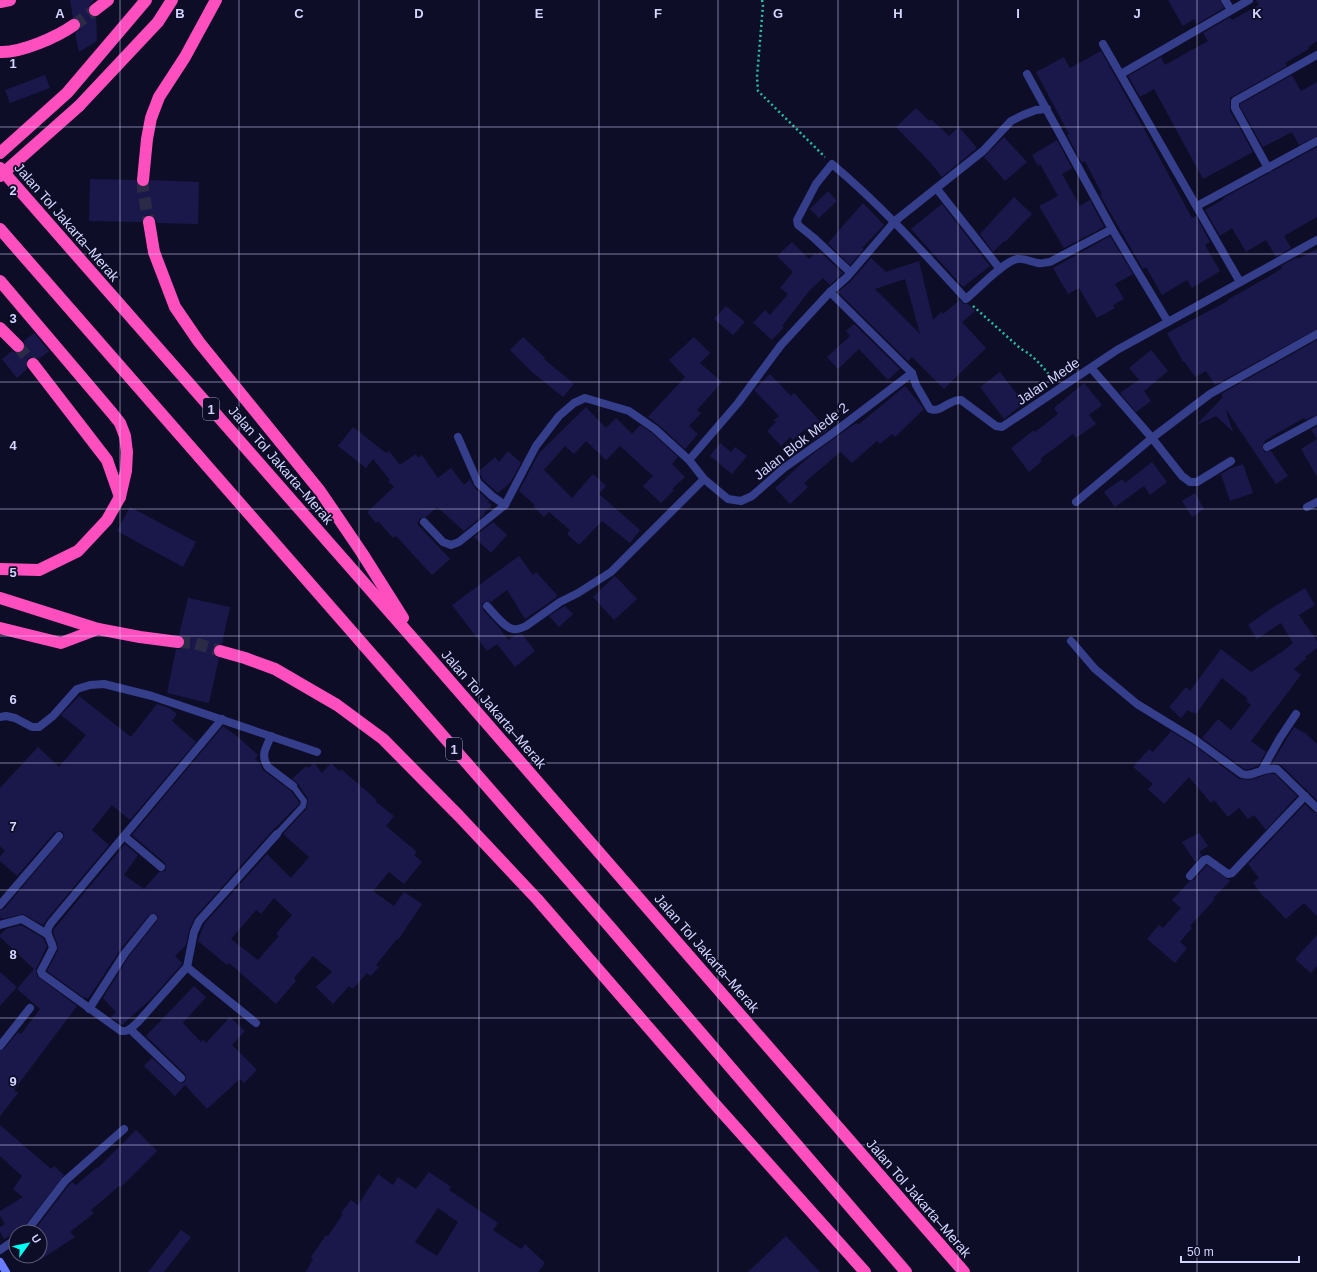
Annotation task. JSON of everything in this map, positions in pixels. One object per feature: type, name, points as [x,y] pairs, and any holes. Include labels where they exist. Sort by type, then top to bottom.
[{"type":"highway","points":[[0,2],[10,0]]},
{"type":"highway","points":[[95,10],[108,0]]},
{"type":"highway","points":[[0,153],[67,93],[146,0]]},
{"type":"highway","points":[[0,176],[79,106],[158,22],[172,0]]},
{"type":"highway","points":[[144,180],[147,139],[151,118],[159,97],[185,57],[216,0]]},
{"type":"highway","points":[[0,52],[16,50],[48,39],[64,32],[74,25]]},
{"type":"highway","name":"Jalan Tol Jakarta–Merak","points":[[0,168],[423,650],[964,1272]]},
{"type":"highway","points":[[149,222],[154,252],[175,307],[199,342],[320,491],[362,553],[423,650]]},
{"type":"highway","name":"1","points":[[0,229],[604,922],[906,1272]]},
{"type":"highway","points":[[0,281],[120,423],[125,436],[128,452],[126,471],[120,497],[107,520],[78,551],[38,570],[0,569]]},
{"type":"highway","points":[[0,328],[18,346]]},
{"type":"highway","points":[[33,364],[107,460],[120,497]]},
{"type":"highway","points":[[0,598],[98,628],[140,637],[178,642]]},
{"type":"highway","points":[[0,628],[60,643],[98,628]]},
{"type":"highway","points":[[220,651],[275,669],[337,705],[383,739],[459,816],[537,899],[713,1102],[865,1272]]},
{"type":"main road","points":[[0,1262],[6,1272]]},
{"type":"street","points":[[1225,0],[1231,10]]},
{"type":"street","points":[[1121,74],[1249,0]]},
{"type":"street","points":[[1103,44],[1240,282]]},
{"type":"street","points":[[1268,168],[1235,108],[1235,101],[1317,55]]},
{"type":"street","points":[[1027,74],[1112,228],[1168,322]]},
{"type":"street","points":[[689,460],[738,403],[781,345],[830,292],[847,277],[894,222],[983,151],[1011,121],[1036,110],[1047,109]]},
{"type":"street","points":[[1197,206],[1317,141]]},
{"type":"street","points":[[850,272],[796,222],[816,184],[832,164],[871,198],[966,299],[1000,269],[1016,259],[1039,263],[1050,262],[1112,228]]},
{"type":"street","points":[[937,189],[1000,269]]},
{"type":"street","name":"Jalan Mede","points":[[830,292],[912,373],[916,385],[930,409],[938,410],[957,400],[961,400],[996,426],[1002,427],[1117,350],[1317,240]]},
{"type":"street","points":[[1076,502],[1152,438],[1210,394],[1317,334]]},
{"type":"street","points":[[1091,368],[1152,438],[1182,476],[1190,482],[1197,482],[1231,461]]},
{"type":"street","name":"Jalan Blok Mede 2","points":[[505,505],[536,446],[559,416],[574,403],[585,398],[629,411],[655,429],[689,460],[704,479],[728,499],[741,501],[752,496],[784,468],[912,373]]},
{"type":"street","points":[[1267,448],[1317,420]]},
{"type":"street","points":[[424,522],[443,542],[451,545],[459,542],[505,505],[492,496],[478,483],[458,437]]},
{"type":"street","points":[[487,606],[508,627],[520,629],[526,626],[560,602],[578,593],[611,572],[704,479]]},
{"type":"street","points":[[1308,507],[1317,502]]},
{"type":"street","points":[[1072,640],[1095,669],[1137,704],[1194,739],[1242,774],[1251,775],[1270,768],[1277,769],[1317,808]]},
{"type":"street","points":[[0,717],[6,716],[14,718],[32,727],[39,727],[53,716],[77,689],[90,685],[104,684],[152,696],[317,752]]},
{"type":"street","points":[[1262,770],[1280,738],[1296,714]]},
{"type":"street","points":[[222,719],[47,928],[47,934],[53,948],[41,970],[42,974],[121,1031],[127,1031],[138,1022],[187,967],[194,932],[199,921],[277,834]]},
{"type":"street","points":[[271,736],[263,754],[265,763],[293,786]]},
{"type":"street","points":[[1190,876],[1204,860],[1207,859],[1230,874],[1305,796]]},
{"type":"street","points":[[0,905],[59,836]]},
{"type":"street","points":[[124,836],[161,867]]},
{"type":"street","points":[[89,1009],[125,953],[153,918]]},
{"type":"street","points":[[0,925],[22,919],[47,934]]},
{"type":"street","points":[[187,967],[256,1023]]},
{"type":"street","points":[[0,1046],[30,1008]]},
{"type":"street","points":[[130,1029],[181,1078]]},
{"type":"street","points":[[32,1224],[65,1181],[124,1129]]},
{"type":"lane","points":[[277,834],[303,806],[304,801],[293,786]]},
{"type":"path","points":[[762,0],[763,5],[757,77],[758,91],[832,164]]},
{"type":"path","points":[[966,299],[1021,349],[1028,353],[1041,365],[1061,388]]},
{"type":"building","points":[[70,0],[94,0],[88,7],[88,11],[89,15],[96,17],[97,41],[79,52],[75,33],[80,29],[81,24],[78,19],[73,18]]},
{"type":"building","points":[[1168,0],[1220,0],[1224,8],[1197,24],[1194,19],[1183,26]]},
{"type":"building","points":[[1256,0],[1317,0],[1317,41],[1308,47],[1309,49],[1285,63],[1287,66],[1230,98],[1230,111],[1253,152],[1203,179],[1154,89],[1140,97],[1128,76],[1161,57],[1165,65],[1208,41],[1203,33],[1230,17],[1232,20],[1259,5]]},
{"type":"building","points":[[1101,51],[1192,218],[1196,216],[1210,242],[1205,245],[1220,271],[1192,288],[1187,280],[1162,295],[1146,267],[1143,269],[1100,195],[1102,194],[1085,161],[1082,163],[1067,135],[1069,134],[1036,72],[1064,57],[1070,68]]},
{"type":"building","points":[[45,75],[50,88],[10,103],[5,90]]},
{"type":"building","points":[[1292,75],[1301,91],[1317,82],[1317,136],[1299,145],[1292,132],[1263,147],[1240,107],[1240,104]]},
{"type":"building","points":[[916,108],[929,121],[931,119],[949,136],[959,127],[977,148],[942,177],[930,162],[896,127]]},
{"type":"building","points":[[1004,137],[1027,162],[1005,181],[984,157]]},
{"type":"building","points":[[1057,140],[1072,168],[1062,174],[1080,206],[1090,200],[1104,227],[1064,248],[1039,206],[1058,196],[1040,164],[1038,166],[1032,155]]},
{"type":"building","points":[[1317,147],[1317,217],[1284,236],[1291,248],[1276,257],[1266,240],[1246,252],[1232,228],[1220,236],[1205,210],[1224,199],[1223,198]]},
{"type":"building","points":[[90,179],[136,180],[138,186],[143,187],[149,185],[150,180],[199,182],[198,224],[157,223],[154,217],[148,215],[144,216],[142,222],[89,221]]},
{"type":"building","points":[[828,191],[837,201],[819,218],[810,209]]},
{"type":"building","points":[[1014,197],[1032,214],[1005,242],[1004,241],[993,252],[980,234]]},
{"type":"building","points":[[863,203],[884,225],[862,248],[864,249],[850,265],[828,243]]},
{"type":"building","points":[[942,204],[990,266],[963,287],[911,229]]},
{"type":"building","points":[[1110,236],[1133,274],[1115,284],[1124,299],[1113,305],[1115,308],[1097,318],[1079,288],[1068,294],[1053,268]]},
{"type":"building","points":[[792,242],[809,259],[815,253],[817,255],[820,252],[843,273],[830,285],[823,278],[809,291],[782,326],[784,327],[772,340],[753,323],[765,310],[770,315],[788,294],[780,288],[793,272],[777,256]]},
{"type":"building","points":[[1317,249],[1317,329],[1215,385],[1206,371],[1195,377],[1184,361],[1183,362],[1167,333],[1228,301],[1227,300],[1275,273],[1282,268],[1281,266],[1297,257],[1298,259]]},
{"type":"building","points":[[871,258],[886,272],[919,261],[933,320],[941,312],[943,314],[960,300],[964,304],[968,304],[975,311],[962,322],[986,348],[944,389],[912,357],[908,361],[838,292],[851,281]],"holes":[[[905,279],[920,334],[875,289]]]},
{"type":"building","points":[[726,306],[745,322],[733,335],[714,319]]},
{"type":"building","points":[[854,324],[900,369],[888,380],[859,349],[838,369],[827,357],[850,336],[846,331]]},
{"type":"building","points":[[34,333],[49,351],[39,359],[32,357],[28,358],[26,365],[27,369],[17,378],[2,359],[12,351],[16,353],[23,352],[25,348],[24,341]]},
{"type":"building","points":[[523,337],[545,358],[544,359],[574,384],[563,397],[532,372],[510,350]]},
{"type":"building","points":[[694,337],[710,353],[700,363],[722,382],[697,410],[701,413],[689,426],[698,434],[685,449],[648,417],[685,377],[669,360]]},
{"type":"building","points":[[1317,340],[1317,415],[1305,420],[1304,418],[1264,441],[1265,442],[1262,446],[1264,452],[1271,451],[1288,476],[1276,484],[1227,411],[1233,432],[1216,416],[1199,424],[1198,423],[1223,397],[1221,394]]},
{"type":"building","points":[[1151,350],[1168,371],[1144,391],[1151,401],[1136,412],[1120,393],[1139,380],[1129,368]]},
{"type":"building","points":[[1000,372],[1024,403],[1004,419],[980,387]]},
{"type":"building","points":[[770,374],[791,396],[794,393],[828,430],[815,439],[805,429],[793,440],[790,437],[781,446],[767,431],[776,422],[774,420],[779,416],[754,390]]},
{"type":"building","points":[[1084,383],[1102,405],[1089,415],[1096,424],[1076,438],[1073,434],[1040,459],[1042,461],[1029,472],[1011,448],[1058,414],[1054,408]]},
{"type":"building","points":[[905,386],[924,409],[895,437],[892,434],[880,444],[877,441],[852,463],[841,452],[839,453],[804,483],[808,487],[790,504],[775,488],[810,456],[850,427],[857,423],[858,425]]},
{"type":"building","points":[[586,407],[606,428],[616,418],[632,434],[640,425],[652,433],[678,457],[672,464],[685,477],[672,489],[674,490],[661,503],[643,486],[653,476],[620,446],[606,460],[586,441],[574,454],[565,446],[544,470],[572,498],[593,474],[606,486],[599,494],[640,530],[630,543],[602,521],[579,545],[567,534],[570,530],[549,512],[544,517],[533,506],[535,505],[519,491],[539,453]]},
{"type":"building","points":[[1317,426],[1317,439],[1311,430]]},
{"type":"building","points":[[353,427],[386,453],[389,451],[400,465],[416,454],[418,458],[422,455],[438,478],[451,468],[464,485],[470,479],[474,487],[492,505],[484,513],[485,514],[464,531],[437,507],[426,517],[420,518],[417,524],[450,559],[432,575],[396,536],[393,538],[378,521],[376,523],[367,512],[394,487],[373,459],[366,468],[338,446]]},
{"type":"building","points":[[1317,439],[1317,477],[1301,449]]},
{"type":"building","points":[[720,443],[731,452],[735,447],[747,456],[732,474],[710,456]]},
{"type":"building","points":[[508,451],[521,463],[510,483],[498,493],[483,480],[479,471],[495,457],[499,462]]},
{"type":"building","points":[[1152,462],[1167,482],[1150,495],[1144,486],[1115,507],[1104,492],[1122,479],[1125,483]]},
{"type":"building","points":[[1243,464],[1253,493],[1230,501],[1221,474],[1229,469]]},
{"type":"building","points":[[1195,493],[1204,509],[1192,517],[1182,501]]},
{"type":"building","points":[[130,507],[196,542],[183,567],[117,531]]},
{"type":"building","points":[[493,522],[507,535],[491,553],[474,537]]},
{"type":"building","points":[[519,556],[533,575],[536,572],[557,595],[557,597],[525,619],[507,590],[491,602],[486,601],[482,604],[483,610],[498,626],[508,640],[515,635],[522,634],[535,651],[515,667],[497,644],[487,651],[452,605]]},
{"type":"building","points":[[615,576],[637,599],[614,620],[593,597]]},
{"type":"building","points":[[1305,588],[1315,605],[1299,615],[1317,641],[1317,648],[1305,657],[1307,658],[1294,669],[1301,675],[1251,741],[1266,752],[1258,766],[1250,769],[1244,769],[1202,738],[1218,719],[1231,730],[1251,705],[1246,701],[1248,699],[1222,678],[1196,714],[1188,710],[1181,718],[1169,707],[1186,687],[1190,691],[1221,649],[1251,672],[1293,643],[1281,623],[1257,639],[1248,625]]},
{"type":"building","points":[[188,598],[230,607],[222,644],[215,645],[213,649],[214,656],[219,658],[209,703],[167,693],[176,649],[181,649],[185,643],[185,639],[179,635]]},
{"type":"building","points":[[565,606],[573,614],[559,627],[549,616]]},
{"type":"building","points":[[79,696],[131,737],[157,704],[169,708],[177,714],[172,721],[196,742],[130,820],[112,805],[92,830],[109,845],[43,925],[23,914],[2,919],[0,917],[0,910],[4,909],[64,837],[63,832],[55,832],[17,876],[0,861],[0,856],[5,851],[0,846],[0,788],[38,747],[59,767],[86,735],[61,715]]},
{"type":"building","points":[[223,726],[258,755],[255,759],[260,763],[263,770],[291,791],[299,804],[273,830],[195,917],[189,930],[186,945],[175,956],[182,964],[151,999],[122,1025],[111,1017],[116,1012],[103,998],[129,956],[157,921],[158,916],[153,913],[149,915],[120,950],[88,999],[85,997],[84,998],[47,971],[58,950],[53,932],[54,929],[125,844],[138,855],[124,875],[144,889],[159,872],[165,871],[165,863],[132,835]]},
{"type":"building","points":[[1294,727],[1305,733],[1317,744],[1317,800],[1281,765],[1272,763]]},
{"type":"building","points":[[1171,731],[1195,746],[1239,779],[1251,780],[1268,774],[1275,774],[1297,796],[1266,830],[1254,815],[1248,819],[1239,808],[1228,817],[1214,800],[1211,803],[1189,777],[1164,804],[1148,789],[1153,784],[1133,767],[1149,749],[1153,752]]},
{"type":"building","points":[[314,763],[322,773],[331,763],[340,772],[341,769],[377,800],[375,801],[394,816],[386,826],[417,852],[414,855],[422,862],[404,884],[389,872],[373,891],[394,906],[404,892],[422,904],[398,940],[397,939],[376,965],[379,967],[371,976],[367,973],[353,989],[349,986],[333,1004],[316,987],[332,972],[313,956],[294,978],[296,981],[276,1004],[229,963],[227,965],[198,941],[204,924],[267,854],[291,878],[309,857],[283,834],[306,809],[308,799],[298,784],[292,779],[306,766],[308,768]],"holes":[[[274,898],[292,915],[276,934],[279,936],[258,960],[231,939],[256,910],[261,914]]]},
{"type":"building","points":[[1305,804],[1313,812],[1317,813],[1317,916],[1304,903],[1286,919],[1266,898],[1265,899],[1253,883],[1259,878],[1248,864]]},
{"type":"building","points":[[1199,833],[1208,846],[1199,852],[1202,855],[1195,862],[1182,842]]},
{"type":"building","points":[[1207,865],[1230,881],[1213,898],[1215,899],[1190,926],[1192,928],[1180,942],[1187,948],[1175,963],[1147,939],[1159,925],[1163,928],[1181,908],[1172,900],[1190,881],[1194,880]]},
{"type":"building","points":[[21,925],[43,938],[47,946],[36,969],[37,976],[77,1006],[14,1090],[18,1093],[0,1116],[0,1051],[4,1049],[18,1032],[21,1034],[40,1009],[17,989],[34,969],[0,937],[6,929]]},
{"type":"building","points":[[1317,935],[1317,966],[1311,973],[1295,959]]},
{"type":"building","points":[[0,972],[17,987],[0,1006]]},
{"type":"building","points":[[194,986],[206,997],[183,1023],[201,1042],[203,1039],[206,1043],[230,1017],[245,1031],[232,1045],[257,1070],[244,1083],[240,1079],[207,1109],[185,1085],[175,1096],[144,1066],[152,1058],[178,1082],[185,1082],[185,1074],[146,1036]]},
{"type":"building","points":[[0,1125],[51,1169],[54,1166],[64,1175],[26,1224],[8,1224],[8,1237],[4,1239],[0,1232],[0,1227],[5,1224],[0,1216],[0,1211],[23,1197],[13,1189],[22,1176],[0,1156]]},
{"type":"building","points":[[136,1130],[157,1151],[121,1187],[119,1186],[91,1210],[94,1213],[70,1232],[75,1237],[48,1255],[48,1224],[39,1224],[72,1182],[76,1185],[97,1167],[98,1168]]},
{"type":"building","points":[[429,1172],[451,1187],[449,1190],[498,1223],[493,1230],[521,1249],[525,1244],[545,1263],[538,1272],[306,1272],[313,1259],[311,1257],[343,1214],[341,1213],[351,1200],[358,1205],[378,1174],[393,1185],[398,1177],[416,1189]],"holes":[[[438,1208],[458,1222],[437,1256],[415,1242]]]},
{"type":"building","points":[[181,1230],[191,1237],[164,1272],[148,1272]]},
{"type":"building","points":[[786,1236],[820,1272],[748,1272]]},
{"type":"tunnel","points":[[74,25],[95,10]]},
{"type":"tunnel","points":[[143,180],[143,191],[149,222]]},
{"type":"tunnel","points":[[18,346],[33,364]]},
{"type":"tunnel","points":[[178,642],[194,643],[220,651]]}]
